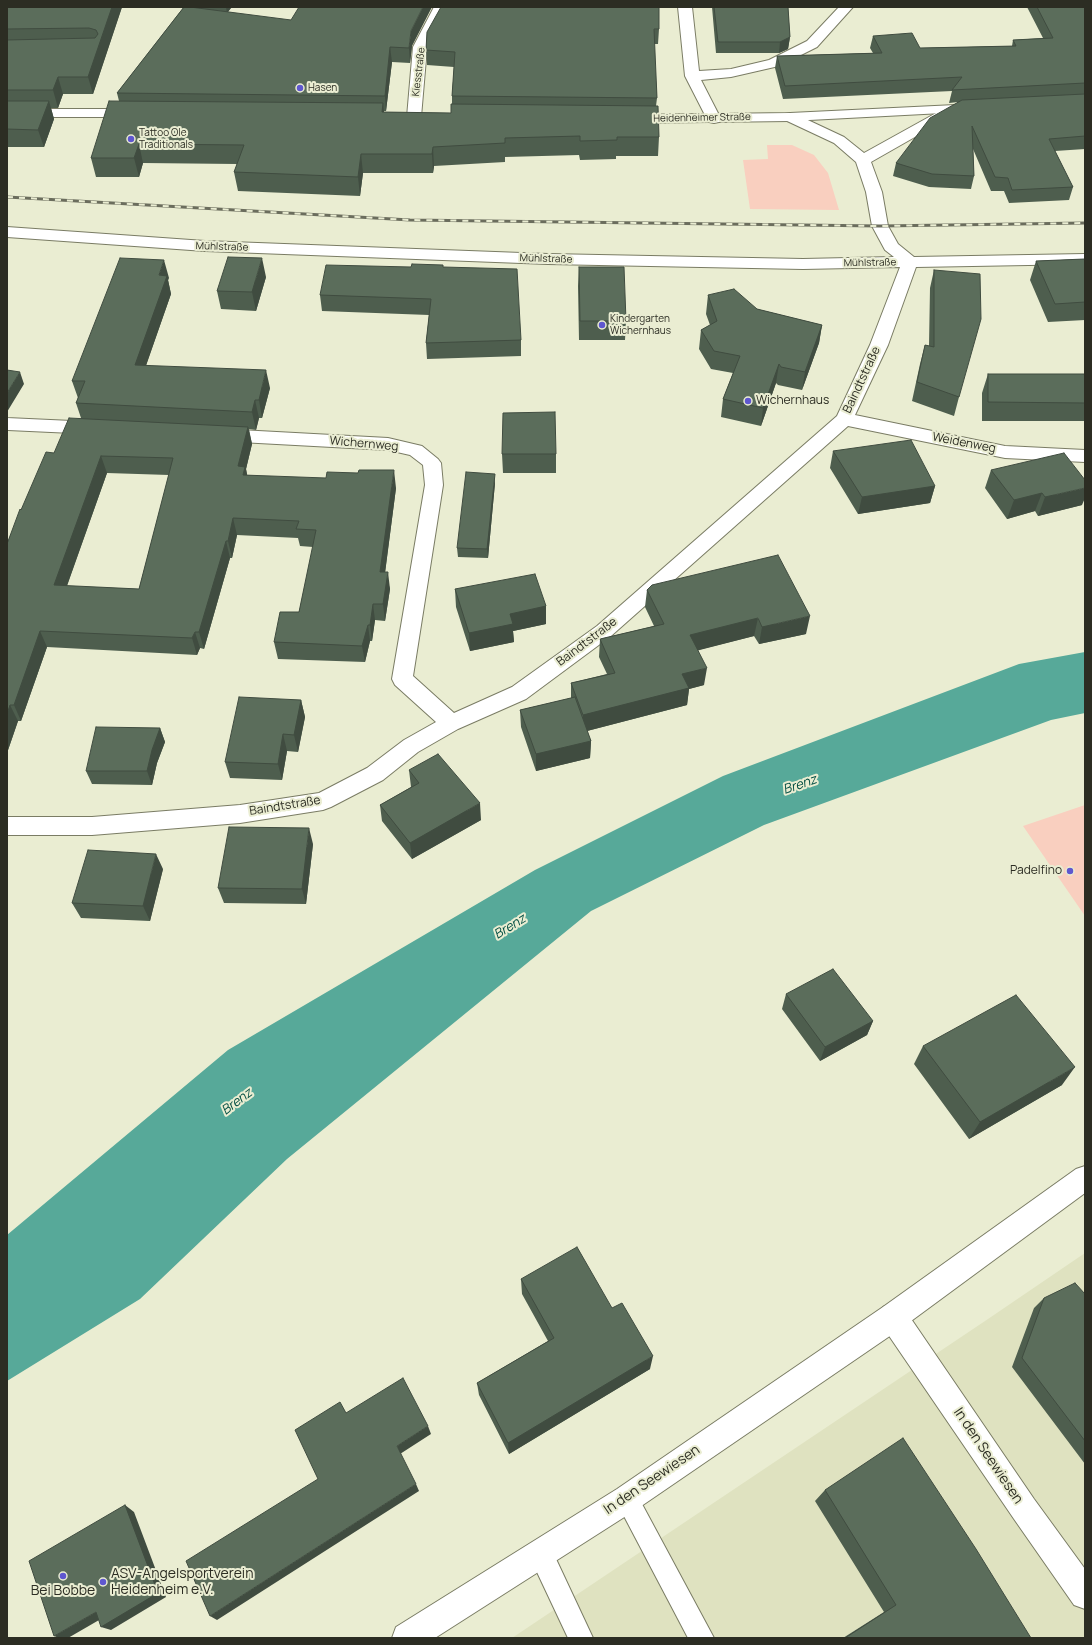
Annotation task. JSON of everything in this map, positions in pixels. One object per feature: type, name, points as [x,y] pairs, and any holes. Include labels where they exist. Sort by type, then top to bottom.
[{"type":"street","name":"Kiesstraße","points":[[398,117],[420,117],[420,47],[441,7]]},
{"type":"street","points":[[685,7],[692,76],[714,118]]},
{"type":"street","points":[[692,76],[731,73],[774,64],[812,44],[846,7]]},
{"type":"street","name":"Heidenheimer Straße","points":[[615,119],[790,117],[992,107]]},
{"type":"street","points":[[863,160],[953,109]]},
{"type":"street","points":[[7,113],[152,113]]},
{"type":"street","points":[[790,117],[839,140],[863,160],[874,192],[880,226],[891,247],[910,262]]},
{"type":"street","name":"Mühlstraße","points":[[7,232],[206,246],[548,259],[803,264],[1085,259]]},
{"type":"street","name":"Baindtstraße","points":[[7,826],[92,826],[240,814],[323,801],[375,774],[411,746],[451,723],[519,693],[604,630],[844,419],[879,345],[910,262]]},
{"type":"street","name":"Weidenweg","points":[[844,419],[1005,452],[1085,456]]},
{"type":"street","points":[[8,424],[108,429]]},
{"type":"street","name":"Wichernweg","points":[[202,434],[388,444],[416,450],[432,463],[434,485],[402,679],[451,723]]},
{"type":"street","name":"In den Seewiesen","points":[[407,1638],[626,1499],[893,1317],[1085,1178]]},
{"type":"street","name":"In den Seewiesen","points":[[893,1317],[1024,1509],[1085,1594]]},
{"type":"lane","points":[[626,1499],[702,1638]]},
{"type":"lane","points":[[540,1553],[581,1638]]},
{"type":"shaded area","points":[[767,145],[792,145],[814,155],[828,173],[839,210],[750,209],[743,160],[768,159]]},
{"type":"shaded area","name":"Padelfino","points":[[1085,805],[1085,916],[1023,826]]},
{"type":"shaded area","points":[[1085,1253],[1085,1638],[512,1638],[988,1319]]},
{"type":"water","name":"Brenz","points":[[1085,652],[1085,713],[1051,720],[764,825],[591,911],[287,1159],[140,1299],[7,1381],[7,1235],[228,1050],[535,870],[723,776],[1019,664]]},
{"type":"building","points":[[7,7],[112,7],[88,77],[58,77],[53,90],[7,90],[7,40],[95,38],[98,34],[96,30],[89,28],[7,29]]},
{"type":"building","points":[[184,7],[291,20],[299,7],[423,7],[411,31],[409,48],[390,47],[385,96],[117,93]]},
{"type":"building","points":[[441,7],[659,7],[659,29],[654,29],[657,98],[452,96],[455,52],[426,50],[427,32]]},
{"type":"building","points":[[714,7],[788,7],[790,37],[780,42],[718,42]]},
{"type":"building","points":[[1037,7],[1085,7],[1085,83],[952,90],[962,77],[785,86],[777,56],[882,53],[873,36],[912,33],[920,48],[1016,46],[1013,40],[1053,38]]},
{"type":"building","points":[[1085,94],[1085,136],[1049,139],[1073,187],[1012,190],[1008,178],[995,177],[972,126],[974,176],[932,174],[896,163],[930,118],[962,100]]},
{"type":"building","points":[[7,101],[49,101],[38,130],[7,129]]},
{"type":"building","points":[[109,101],[383,103],[382,112],[451,113],[451,104],[658,106],[659,137],[617,137],[617,140],[580,141],[580,136],[505,138],[505,143],[433,147],[432,154],[361,154],[358,177],[234,172],[244,145],[139,144],[134,158],[91,158]]},
{"type":"building","points":[[228,257],[262,258],[252,292],[217,291]]},
{"type":"building","points":[[120,258],[164,260],[159,275],[167,276],[135,365],[266,370],[259,400],[255,400],[252,412],[76,403],[85,381],[72,381]]},
{"type":"building","points":[[1085,259],[1085,302],[1055,304],[1036,261]]},
{"type":"building","points":[[412,264],[443,265],[443,267],[517,269],[521,340],[426,343],[431,299],[320,295],[326,265],[411,267]]},
{"type":"building","points":[[579,267],[624,267],[626,321],[580,321]]},
{"type":"building","points":[[934,270],[980,274],[981,319],[959,397],[917,382],[925,345],[934,347]]},
{"type":"building","points":[[734,289],[757,309],[822,325],[805,372],[781,367],[779,364],[763,408],[723,399],[740,356],[714,351],[701,330],[717,321],[708,295]]},
{"type":"building","points":[[7,370],[20,372],[7,393]]},
{"type":"building","points":[[988,374],[1085,374],[1085,403],[988,402]]},
{"type":"building","points":[[555,412],[556,454],[502,454],[503,413]]},
{"type":"building","points":[[69,418],[248,427],[238,466],[245,467],[243,475],[326,478],[327,472],[358,473],[359,470],[394,470],[380,572],[388,572],[383,604],[373,604],[370,625],[368,625],[362,646],[274,642],[280,612],[299,612],[316,530],[296,529],[299,521],[233,518],[228,541],[226,541],[199,632],[195,632],[192,638],[40,631],[14,705],[10,705],[7,714],[7,544],[20,509],[21,510],[46,452],[54,453]],"holes":[[[101,456],[173,458],[139,589],[54,585]]]},
{"type":"building","points":[[911,440],[935,486],[862,497],[833,451]]},
{"type":"building","points":[[1064,453],[1085,480],[1085,488],[1045,497],[1042,493],[1014,500],[991,470]]},
{"type":"building","points":[[466,472],[495,474],[487,549],[457,548]]},
{"type":"building","points":[[778,555],[810,616],[762,627],[758,618],[690,635],[707,668],[682,674],[689,688],[583,715],[571,683],[615,673],[600,639],[664,624],[647,590],[652,585]]},
{"type":"building","points":[[535,574],[546,606],[510,614],[513,624],[469,633],[455,589]]},
{"type":"building","points":[[239,697],[301,700],[294,735],[283,734],[278,764],[225,762]]},
{"type":"building","points":[[575,697],[591,741],[536,754],[520,710]]},
{"type":"building","points":[[96,727],[160,728],[152,750],[147,771],[86,771]]},
{"type":"building","points":[[438,754],[480,803],[410,843],[380,805],[419,783],[409,770]]},
{"type":"building","points":[[229,827],[309,828],[302,889],[218,888]]},
{"type":"building","points":[[88,850],[156,854],[143,906],[72,903]]},
{"type":"building","points":[[833,969],[873,1021],[825,1047],[786,994]]},
{"type":"building","points":[[1016,995],[1075,1067],[980,1122],[923,1046]]},
{"type":"building","points":[[577,1247],[612,1308],[622,1303],[653,1356],[508,1443],[477,1383],[554,1338],[521,1279]]},
{"type":"building","points":[[1075,1283],[1085,1294],[1085,1441],[1022,1358],[1044,1298]]},
{"type":"building","points":[[403,1378],[428,1426],[397,1446],[416,1484],[210,1616],[186,1561],[318,1479],[295,1430],[340,1402],[346,1413]]},
{"type":"building","points":[[903,1438],[976,1549],[1031,1638],[845,1638],[896,1605],[825,1490]]},
{"type":"building","name":"ASV-Angelsportverein Heidenheim e.V.","points":[[125,1505],[158,1593],[101,1627],[96,1612],[54,1636],[29,1561]]},
{"type":"railway","points":[[7,197],[410,220],[880,226],[1085,223]]},
{"type":"place","name":"Hasen","points":[[300,88]]},
{"type":"place","name":"Tattoo Ole Traditionals","points":[[131,139]]},
{"type":"place","name":"Kindergarten Wichernhaus","points":[[602,325]]},
{"type":"place","name":"Wichernhaus","points":[[748,401]]},
{"type":"place","name":"Padelfino","points":[[1070,871]]},
{"type":"place","name":"Bei Bobbe","points":[[63,1576]]},
{"type":"place","name":"ASV-Angelsportverein Heidenheim e.V.","points":[[103,1582]]}]
